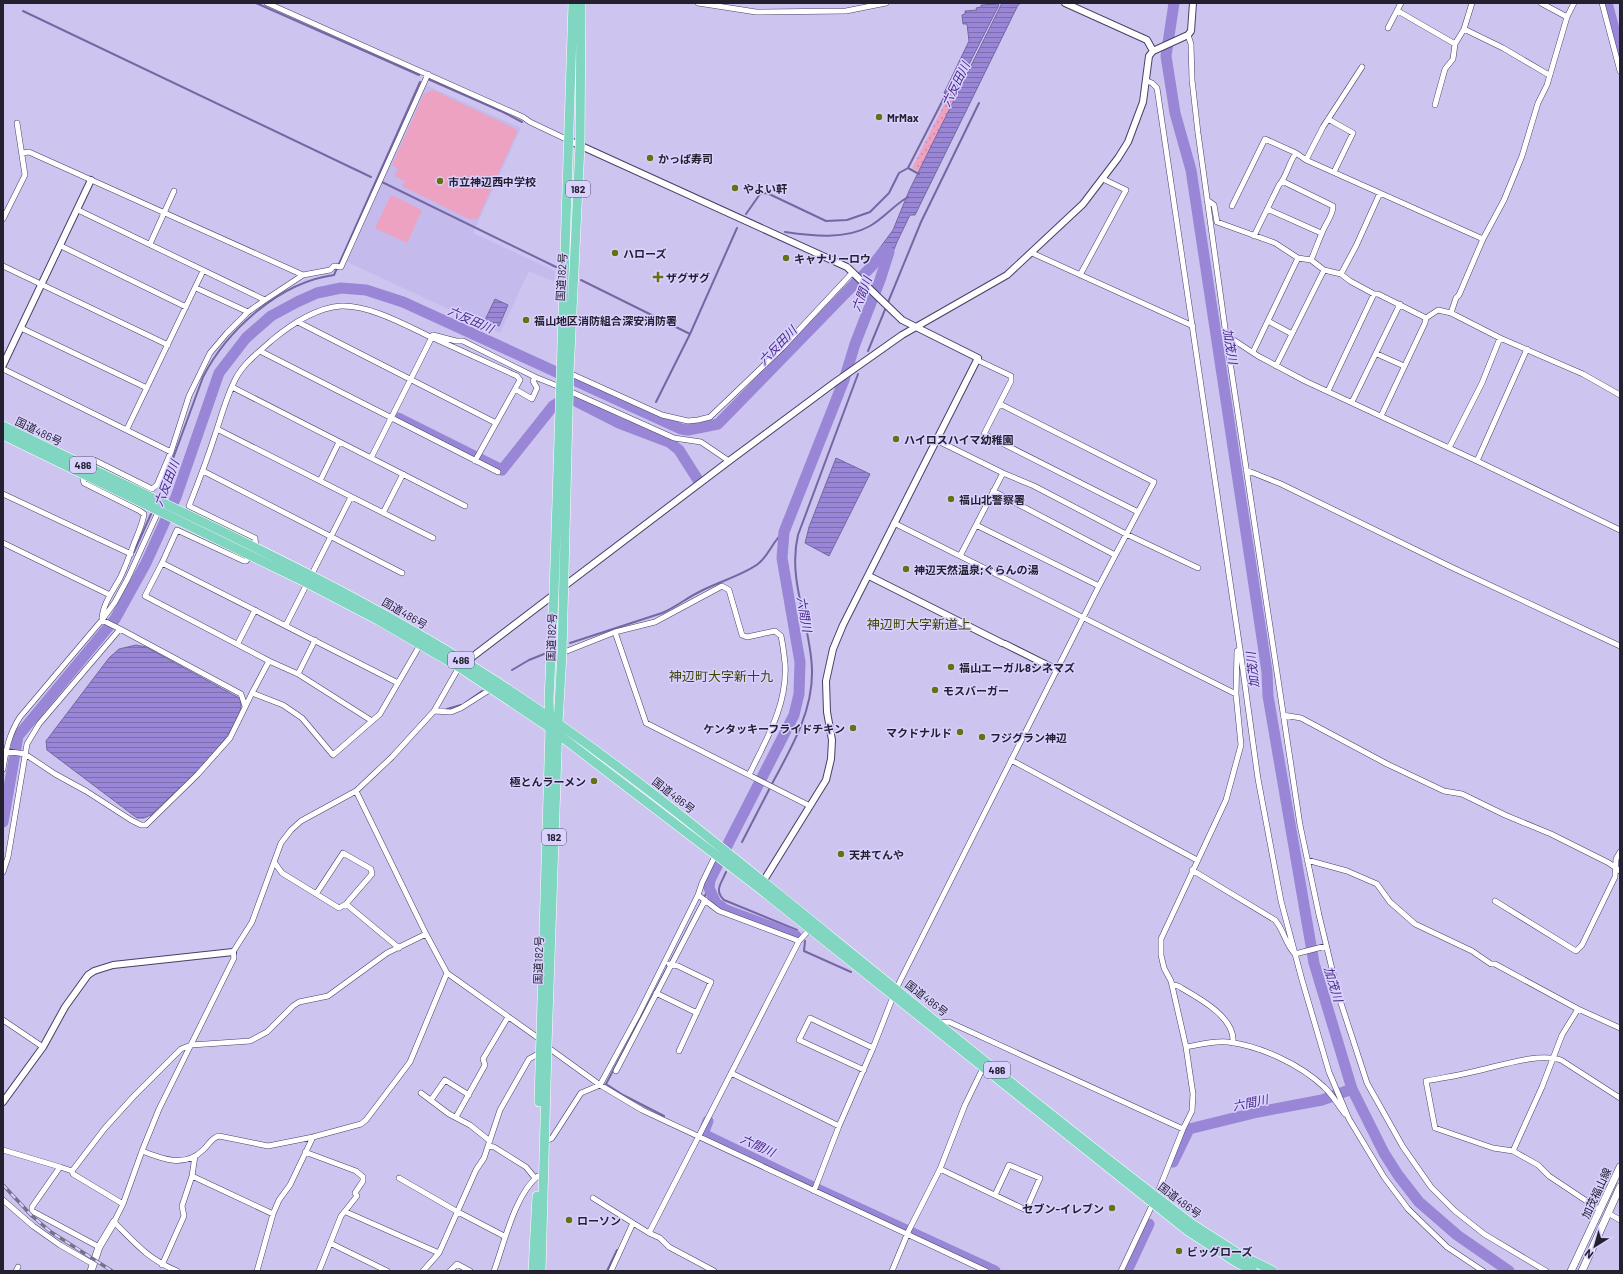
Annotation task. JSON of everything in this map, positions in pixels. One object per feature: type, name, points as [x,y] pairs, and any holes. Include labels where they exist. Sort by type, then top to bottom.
[{"type":"highway","name":"国道182号","points":[[566,373],[568,140],[573,3]]},
{"type":"highway","name":"国道182号","points":[[541,1271],[539,1176],[540,1039],[550,728],[549,699],[560,408],[566,373],[580,146],[581,3]]},
{"type":"highway","name":"国道182号","points":[[533,1271],[539,1176],[544,1142],[558,723],[562,653],[568,404],[564,389]]},
{"type":"highway","name":"国道486号","points":[[3,426],[83,470]]},
{"type":"highway","name":"国道486号","points":[[3,434],[176,514],[390,618],[462,665],[550,717],[658,797],[718,852]]},
{"type":"highway","name":"国道486号","points":[[309,579],[420,645],[462,665],[490,689],[550,728],[729,859],[894,993],[1154,1200],[1188,1231],[1236,1262],[1254,1271]]},
{"type":"highway","name":"国道486号","points":[[761,884],[810,929],[894,993],[939,1023],[985,1065]]},
{"type":"highway","name":"国道486号","points":[[1154,1200],[1239,1254],[1273,1271]]},
{"type":"main road","name":"加茂福山線","points":[[1571,1271],[1620,1167]]},
{"type":"main road","name":"加茂福山線","points":[[1582,1271],[1620,1187]]},
{"type":"main road","points":[[92,1268],[99,1248],[114,1222]]},
{"type":"street","points":[[267,3],[523,117],[530,122],[580,146],[824,256],[847,268],[855,273],[902,320],[917,326],[978,358],[977,360],[1011,376],[1011,381],[984,434],[1138,512]]},
{"type":"street","points":[[698,3],[756,12],[846,11],[886,3]]},
{"type":"street","points":[[1065,3],[1147,40],[1154,51]]},
{"type":"street","points":[[177,1271],[162,1265],[147,1255],[114,1222],[123,1204],[159,1109],[234,958],[233,952],[252,922],[282,843],[291,830],[302,822],[356,791],[392,757],[434,711],[462,665],[564,586],[834,383],[902,335],[1007,275],[1032,253],[1083,204],[1103,179],[1128,142],[1143,102],[1147,81],[1147,63],[1149,56],[1154,51],[1187,35],[1191,31],[1193,3]]},
{"type":"street","points":[[1388,28],[1401,3]]},
{"type":"street","points":[[1435,105],[1445,69],[1452,59],[1455,44],[1464,29],[1472,3]]},
{"type":"street","points":[[1541,3],[1567,17]]},
{"type":"street","points":[[1451,313],[1456,298],[1462,289],[1483,239],[1504,200],[1522,156],[1538,103],[1547,84],[1567,17],[1574,3]]},
{"type":"street","points":[[1602,3],[1620,71]]},
{"type":"street","points":[[1398,11],[1455,44]]},
{"type":"street","points":[[1464,29],[1503,48],[1549,75]]},
{"type":"street","points":[[1187,35],[1191,44],[1194,95],[1226,335],[1300,825],[1338,994],[1367,1082],[1403,1147],[1431,1187],[1455,1211],[1484,1234],[1546,1271]]},
{"type":"street","points":[[1306,160],[1323,127],[1362,67]]},
{"type":"street","points":[[103,621],[102,614],[131,554],[142,527],[144,514],[84,482],[83,470],[94,460],[152,489],[157,485],[171,452],[189,396],[210,353],[248,312],[303,275],[330,270],[334,266],[341,267],[428,74]]},
{"type":"street","points":[[1147,81],[1152,83],[1157,88],[1258,779],[1281,901],[1329,1072],[1349,1119]]},
{"type":"street","points":[[1328,119],[1353,133],[1334,172]]},
{"type":"street","points":[[3,219],[25,175],[17,123]]},
{"type":"street","points":[[1232,206],[1265,139],[1296,153],[1306,160],[1483,239]]},
{"type":"street","points":[[22,153],[29,152],[303,275]]},
{"type":"street","points":[[1254,236],[1296,153]]},
{"type":"street","points":[[1080,275],[1126,190],[1103,179]]},
{"type":"street","points":[[3,364],[78,210],[91,180]]},
{"type":"street","points":[[1282,181],[1332,206],[1332,212],[1321,233],[1311,260]]},
{"type":"street","points":[[150,244],[174,191]]},
{"type":"street","points":[[1341,274],[1356,246],[1380,193]]},
{"type":"street","points":[[1207,200],[1214,205],[1216,222],[1275,243],[1298,258],[1311,260],[1324,270],[1341,274],[1350,281],[1374,294],[1400,304],[1426,318]]},
{"type":"street","points":[[1267,209],[1321,233]]},
{"type":"street","points":[[78,210],[265,300]]},
{"type":"street","points":[[60,246],[186,307]]},
{"type":"street","points":[[1032,253],[1193,326]]},
{"type":"street","points":[[1253,352],[1298,258]]},
{"type":"street","points":[[3,266],[168,345]]},
{"type":"street","points":[[1276,366],[1324,270]]},
{"type":"street","points":[[127,429],[204,271]]},
{"type":"street","points":[[566,373],[662,415],[688,421],[710,417],[782,348],[855,273]]},
{"type":"street","points":[[196,288],[248,312]]},
{"type":"street","points":[[1328,391],[1374,294]]},
{"type":"street","points":[[1352,402],[1377,354],[1400,304]]},
{"type":"street","points":[[372,721],[298,674],[269,661],[145,596],[177,530],[244,561],[246,561],[254,552],[255,538],[189,506],[237,377],[245,366],[278,335],[298,322],[326,308],[340,306],[356,307],[402,324],[517,376],[520,380],[477,459]]},
{"type":"street","points":[[1381,416],[1425,324],[1426,318],[1438,310],[1451,313],[1500,338],[1583,374],[1620,395]]},
{"type":"street","points":[[1268,321],[1292,334]]},
{"type":"street","points":[[298,322],[496,423]]},
{"type":"street","points":[[21,328],[147,388]]},
{"type":"street","points":[[1226,335],[1276,366],[1620,530]]},
{"type":"street","points":[[371,458],[433,336],[463,341],[534,377],[674,438],[701,442],[729,461]]},
{"type":"street","points":[[1449,448],[1482,383],[1500,338]]},
{"type":"street","points":[[1477,461],[1527,349]]},
{"type":"street","points":[[260,351],[391,418],[477,459],[498,472]]},
{"type":"street","points":[[1377,354],[1404,366]]},
{"type":"street","points":[[761,884],[826,780],[831,759],[832,740],[827,712],[826,681],[833,649],[843,625],[977,360]]},
{"type":"street","points":[[3,369],[171,452]]},
{"type":"street","points":[[515,389],[532,399],[537,388],[533,382],[534,377]]},
{"type":"street","points":[[232,387],[465,506]]},
{"type":"street","points":[[815,1189],[839,1126],[864,1070],[894,993],[1099,586],[1154,482],[1000,404]]},
{"type":"street","points":[[217,429],[433,538]]},
{"type":"street","points":[[936,440],[1003,473],[1034,486],[1126,534],[1198,568]]},
{"type":"street","points":[[320,481],[339,442]]},
{"type":"street","points":[[1246,470],[1281,484],[1451,567],[1620,646]]},
{"type":"street","points":[[203,471],[402,573]]},
{"type":"street","points":[[960,556],[1003,473]]},
{"type":"street","points":[[383,513],[403,474]]},
{"type":"street","points":[[993,491],[1116,555]]},
{"type":"street","points":[[3,494],[131,554]]},
{"type":"street","points":[[286,625],[351,497]]},
{"type":"street","points":[[3,769],[6,751],[13,728],[20,717],[103,621],[123,589],[161,508]]},
{"type":"street","points":[[894,523],[1236,694]]},
{"type":"street","points":[[976,525],[1099,586]]},
{"type":"street","points":[[3,543],[110,595]]},
{"type":"street","points":[[162,563],[398,683]]},
{"type":"street","points":[[868,576],[1057,670]]},
{"type":"street","points":[[562,653],[615,632],[655,622],[722,586],[729,590],[742,634],[747,637],[775,631],[781,636],[785,664],[784,685],[777,716],[749,775]]},
{"type":"street","points":[[238,643],[255,610]]},
{"type":"street","points":[[103,621],[241,694],[245,706]]},
{"type":"street","points":[[3,872],[8,857],[23,754],[27,744],[39,724],[119,629]]},
{"type":"street","points":[[615,632],[646,723],[810,806]]},
{"type":"street","points":[[298,674],[315,640]]},
{"type":"street","points":[[252,693],[283,705],[302,718],[333,756],[380,714],[420,645]]},
{"type":"street","points":[[1121,1271],[1154,1200],[1192,1110],[1193,1099],[1186,1047],[1172,986],[1160,955],[1160,939],[1226,800],[1241,745],[1236,694],[1237,651],[1240,649]]},
{"type":"street","points":[[6,751],[23,754],[86,791],[141,826],[146,826],[218,753],[230,738],[269,661]]},
{"type":"street","points":[[434,711],[452,712],[461,708],[490,689]]},
{"type":"street","points":[[1283,715],[1301,718],[1444,791],[1462,794],[1544,831],[1609,863],[1617,869]]},
{"type":"street","points":[[1011,760],[1197,860]]},
{"type":"street","points":[[356,791],[426,934],[448,973],[540,1039],[547,1046],[600,1085],[642,1110],[815,1189],[986,1271]]},
{"type":"street","points":[[274,862],[282,873],[316,894],[339,908],[346,904],[372,874],[370,869],[343,852],[316,894]]},
{"type":"street","points":[[613,1063],[617,1068],[694,920],[702,898],[702,883],[718,852]]},
{"type":"street","points":[[1496,901],[1576,951],[1582,945],[1615,876],[1617,869],[1616,859],[1620,852]]},
{"type":"street","points":[[1307,860],[1347,871],[1377,884],[1390,902],[1415,924],[1472,951],[1491,964],[1494,964],[1578,1009],[1620,1028]]},
{"type":"street","points":[[1192,870],[1275,920],[1295,954]]},
{"type":"street","points":[[544,1142],[552,1138],[581,1093],[600,1085],[638,1015],[688,916],[702,898]]},
{"type":"street","points":[[702,898],[719,911],[799,941]]},
{"type":"street","points":[[346,904],[399,948]]},
{"type":"street","points":[[688,916],[694,920]]},
{"type":"street","points":[[649,1233],[799,941],[810,929]]},
{"type":"street","points":[[72,1171],[105,1128],[180,1049],[191,1045],[250,1041],[267,1032],[299,1002],[328,996],[387,953],[426,934]]},
{"type":"street","points":[[678,936],[684,940]]},
{"type":"street","points":[[1295,954],[1326,946]]},
{"type":"street","points":[[3,1102],[42,1047],[65,1008],[88,975],[94,971],[113,965],[233,952]]},
{"type":"street","points":[[665,962],[678,966],[711,982],[679,1051]]},
{"type":"street","points":[[142,1151],[172,1161],[187,1160],[203,1150],[214,1137],[219,1136],[268,1146],[313,1137],[362,1124],[410,1062],[448,973]]},
{"type":"street","points":[[1172,986],[1178,986],[1203,1001],[1216,1011],[1232,1030],[1233,1043]]},
{"type":"street","points":[[652,987],[656,993]]},
{"type":"street","points":[[649,993],[656,993],[697,1013]]},
{"type":"street","points":[[1513,1151],[1542,1087],[1562,1035],[1578,1009]]},
{"type":"street","points":[[638,1015],[644,1018]]},
{"type":"street","points":[[456,1118],[485,1065],[483,1059],[508,1017]]},
{"type":"street","points":[[864,1070],[799,1040],[810,1018],[873,1048]]},
{"type":"street","points":[[3,1020],[42,1047]]},
{"type":"street","points":[[939,1023],[949,1022],[1183,1129]]},
{"type":"street","points":[[1186,1047],[1222,1042],[1233,1043],[1265,1051],[1280,1057],[1302,1070],[1325,1088],[1349,1119],[1384,1177],[1408,1209],[1447,1247],[1483,1271]]},
{"type":"street","points":[[423,1271],[440,1253],[476,1170],[484,1158],[500,1110],[529,1059],[540,1053]]},
{"type":"street","points":[[1600,1210],[1549,1176],[1538,1165],[1513,1151],[1493,1148],[1435,1128],[1426,1081],[1539,1057],[1553,1058],[1561,1060],[1620,1098]]},
{"type":"street","points":[[892,1271],[908,1233],[940,1169],[965,1105],[985,1065]]},
{"type":"street","points":[[731,1073],[839,1126]]},
{"type":"street","points":[[431,1100],[445,1080],[469,1095]]},
{"type":"street","points":[[421,1093],[456,1118],[470,1125],[489,1144],[539,1176],[528,1184],[504,1236],[494,1271]]},
{"type":"street","points":[[257,1271],[273,1214],[279,1200],[290,1185],[313,1137]]},
{"type":"street","points":[[3,1150],[72,1171],[73,1174],[123,1204]]},
{"type":"street","points":[[305,1152],[356,1171],[363,1177],[363,1181],[355,1192],[357,1196],[346,1212],[341,1216],[319,1271]]},
{"type":"street","points":[[162,1265],[184,1216],[182,1206],[192,1176],[195,1156]]},
{"type":"street","points":[[940,1169],[1026,1210],[1040,1178],[1009,1164],[995,1195]]},
{"type":"street","points":[[60,1167],[32,1207],[32,1211],[99,1248]]},
{"type":"street","points":[[192,1176],[273,1214]]},
{"type":"street","points":[[398,1178],[504,1236]]},
{"type":"street","points":[[593,1198],[649,1233],[660,1238],[669,1248],[707,1269],[714,1271]]},
{"type":"street","points":[[3,1200],[33,1226],[92,1268]]},
{"type":"street","points":[[346,1212],[440,1253]]},
{"type":"street","points":[[1608,1213],[1620,1220]]},
{"type":"street","points":[[610,1271],[633,1223]]},
{"type":"street","points":[[330,1244],[387,1271]]},
{"type":"street","points":[[450,1271],[457,1264],[470,1271]]},
{"type":"shaded area","name":"市立神辺西中学校","points":[[426,85],[521,128],[473,233],[555,271],[554,282],[529,271],[500,333],[347,262]]},
{"type":"shaded area","points":[[952,89],[958,92],[919,171],[912,168]]},
{"type":"shaded area","points":[[433,90],[518,130],[477,220],[472,218],[471,220],[402,186],[405,181],[394,176],[398,169],[392,165],[424,94]]},
{"type":"shaded area","points":[[391,195],[422,210],[407,243],[375,228]]},
{"type":"water","points":[[1002,3],[1021,3],[1018,5],[915,215],[910,215],[887,267],[871,260],[893,230],[909,191]]},
{"type":"water","points":[[981,5],[999,5],[956,90],[952,89],[949,95],[944,93],[969,41],[967,24],[963,24],[962,15],[965,14],[965,11],[977,10],[976,8],[981,7]]},
{"type":"water","points":[[495,299],[508,305],[499,326],[485,320]]},
{"type":"water","points":[[836,458],[870,474],[829,556],[805,543],[809,527]]},
{"type":"water","points":[[136,645],[146,647],[241,699],[240,712],[232,728],[212,755],[188,781],[151,815],[144,818],[137,818],[47,750],[46,741],[109,658],[119,649]]},
{"type":"waterway","points":[[256,3],[419,75]]},
{"type":"waterway","name":"加茂川","points":[[1174,3],[1166,56],[1175,113],[1191,170],[1267,672],[1268,696],[1314,963],[1352,1089],[1384,1153],[1398,1175],[1419,1202],[1457,1235],[1509,1271]]},
{"type":"waterway","points":[[1607,3],[1620,51]]},
{"type":"waterway","points":[[23,11],[371,177]]},
{"type":"waterway","points":[[428,79],[522,122]]},
{"type":"waterway","points":[[339,264],[420,82]]},
{"type":"waterway","points":[[746,214],[760,194],[767,193],[826,221],[847,220],[870,212],[889,193],[899,173],[908,168],[947,92]]},
{"type":"waterway","points":[[868,351],[921,222],[979,103]]},
{"type":"waterway","points":[[908,168],[919,174]]},
{"type":"waterway","points":[[382,182],[556,267]]},
{"type":"waterway","points":[[785,232],[818,236],[850,233],[870,226],[908,197]]},
{"type":"waterway","points":[[581,280],[690,334],[737,228]]},
{"type":"waterway","name":"六反田川","points":[[3,822],[18,736],[115,619],[146,563],[176,497],[219,373],[246,338],[271,316],[317,293],[341,288],[366,290],[403,302],[681,429],[688,430],[718,424],[871,267],[884,251]]},
{"type":"waterway","name":"六間川","points":[[796,936],[726,910],[716,903],[709,888],[710,880],[794,715],[799,694],[800,662],[782,558],[784,532],[844,380],[855,344],[880,280],[889,252]]},
{"type":"waterway","points":[[160,494],[203,377],[213,359],[226,342],[257,311],[275,298],[294,287],[314,279],[334,275],[337,268]]},
{"type":"waterway","points":[[656,402],[690,334]]},
{"type":"waterway","points":[[742,842],[795,740],[809,699],[812,670],[811,653],[797,586],[795,552],[798,535],[858,374]]},
{"type":"waterway","name":"六反田川","points":[[398,418],[502,470],[553,406],[566,398],[574,400],[619,423],[669,442],[679,450],[698,480]]},
{"type":"waterway","points":[[134,552],[151,514]]},
{"type":"waterway","points":[[570,643],[662,613],[691,596],[754,567],[763,559],[780,535],[784,532]]},
{"type":"waterway","points":[[512,670],[529,660],[544,654]]},
{"type":"waterway","points":[[465,703],[482,691]]},
{"type":"waterway","points":[[447,709],[461,705]]},
{"type":"waterway","points":[[726,872],[719,887],[719,893],[724,900],[797,930]]},
{"type":"waterway","points":[[664,1116],[623,1095],[606,1084],[709,888]]},
{"type":"waterway","points":[[805,941],[804,951],[851,972]]},
{"type":"waterway","name":"六間川","points":[[1173,1162],[1189,1129],[1258,1112],[1322,1100],[1352,1089]]},
{"type":"waterway","name":"六間川","points":[[708,1121],[703,1134],[817,1189],[995,1271]]},
{"type":"waterway","name":"六間川","points":[[1127,1271],[1149,1224]]},
{"type":"waterway","points":[[607,1271],[617,1250]]},
{"type":"railway","points":[[3,1185],[32,1216],[51,1232],[112,1271]]},
{"type":"place","name":"MrMax","points":[[879,117]]},
{"type":"place","name":"かっぱ寿司","points":[[650,158]]},
{"type":"place","name":"市立神辺西中学校","points":[[440,181]]},
{"type":"place","name":"やよい軒","points":[[735,188]]},
{"type":"place","name":"ハローズ","points":[[615,253]]},
{"type":"place","name":"キャナリーロウ","points":[[786,258]]},
{"type":"place","name":"ザグザグ","points":[[658,277]]},
{"type":"place","name":"福山地区消防組合深安消防署","points":[[526,320]]},
{"type":"place","name":"ハイロスハイマ幼稚園","points":[[896,439]]},
{"type":"place","name":"福山北警察署","points":[[951,499]]},
{"type":"place","name":"神辺天然温泉;ぐらんの湯","points":[[906,569]]},
{"type":"place","name":"福山エーガル8シネマズ","points":[[951,667]]},
{"type":"place","name":"モスバーガー","points":[[935,690]]},
{"type":"place","name":"ケンタッキーフライドチキン","points":[[853,728]]},
{"type":"place","name":"マクドナルド","points":[[960,732]]},
{"type":"place","name":"フジグラン神辺","points":[[982,737]]},
{"type":"place","name":"極とんラーメン","points":[[594,781]]},
{"type":"place","name":"天丼てんや","points":[[841,854]]},
{"type":"place","name":"セブン-イレブン","points":[[1112,1208]]},
{"type":"place","name":"ローソン","points":[[569,1220]]},
{"type":"place","name":"ビッグローズ","points":[[1179,1251]]},
{"type":"district","name":"神辺町大字新道上","points":[[919,624]]},
{"type":"district","name":"神辺町大字新十九","points":[[721,676]]}]
